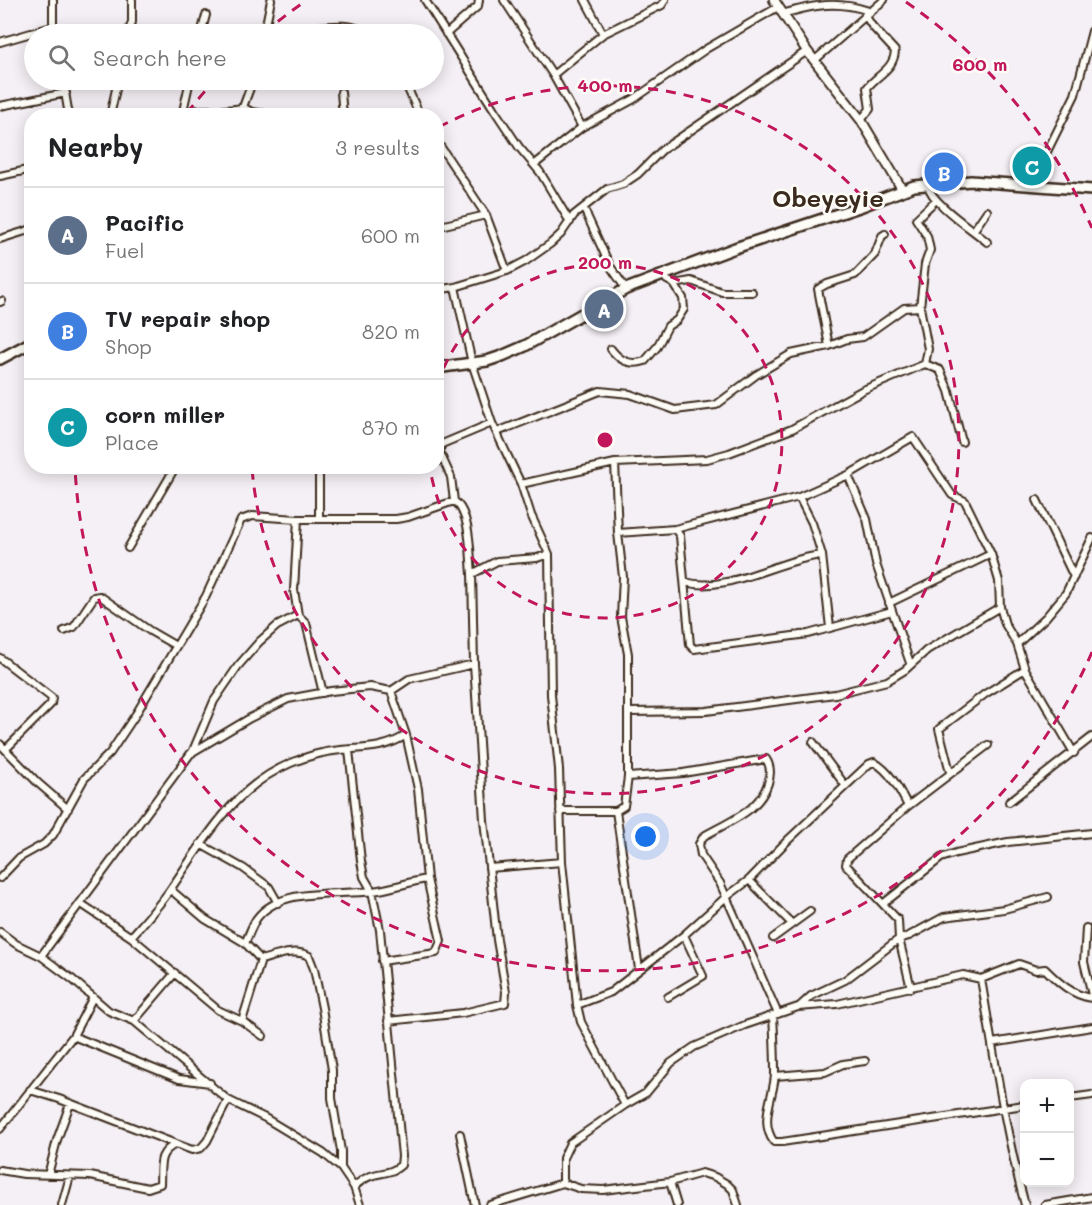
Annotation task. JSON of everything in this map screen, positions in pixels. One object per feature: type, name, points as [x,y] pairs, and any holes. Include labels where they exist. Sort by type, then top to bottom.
[{"type":"main road","points":[[444,367],[502,356],[525,346],[626,289],[662,274],[862,206],[902,189],[927,184],[972,181],[1092,190]]},
{"type":"main road","points":[[0,359],[24,346]]},
{"type":"street","points":[[53,0],[53,24]]},
{"type":"street","points":[[131,24],[132,0]]},
{"type":"street","points":[[266,24],[271,0]]},
{"type":"street","points":[[425,0],[440,24]]},
{"type":"street","points":[[446,34],[478,6],[479,0]]},
{"type":"street","points":[[504,0],[553,75],[582,127]]},
{"type":"street","points":[[585,0],[603,34]]},
{"type":"street","points":[[814,60],[884,0]]},
{"type":"street","points":[[553,75],[603,34],[662,2]]},
{"type":"street","points":[[534,165],[582,127],[634,99],[706,49],[778,7],[834,2],[857,6],[867,13],[872,26],[895,51],[892,64],[867,88],[870,110],[861,120]]},
{"type":"street","points":[[778,7],[807,51],[861,120],[902,189]]},
{"type":"street","points":[[204,24],[206,15]]},
{"type":"street","points":[[444,31],[570,222]]},
{"type":"street","points":[[1031,184],[1075,95],[1092,31]]},
{"type":"street","points":[[0,42],[24,37]]},
{"type":"street","points":[[444,288],[507,271],[526,261],[550,244],[561,234],[574,215],[607,189],[623,184],[638,174],[662,150],[807,51]]},
{"type":"street","points":[[65,90],[68,108]]},
{"type":"street","points":[[112,108],[116,90]]},
{"type":"street","points":[[182,108],[187,90]]},
{"type":"street","points":[[243,107],[249,90]]},
{"type":"street","points":[[408,90],[416,108]]},
{"type":"street","points":[[341,92],[342,108]]},
{"type":"street","points":[[0,106],[66,93]]},
{"type":"street","points":[[444,152],[486,215],[507,271]]},
{"type":"street","points":[[0,176],[24,171]]},
{"type":"street","points":[[927,184],[936,200],[987,242]]},
{"type":"street","points":[[925,364],[928,349],[920,307],[925,264],[930,250],[927,236],[916,219],[936,200]]},
{"type":"street","points":[[584,209],[610,267],[626,289]]},
{"type":"street","points":[[974,230],[987,211]]},
{"type":"street","points":[[444,225],[486,215]]},
{"type":"street","points":[[0,239],[24,232]]},
{"type":"street","points":[[829,346],[818,289],[855,275],[875,254],[885,234]]},
{"type":"street","points":[[610,349],[617,357],[628,363],[645,361],[657,347],[668,326],[677,320],[684,309],[682,298],[674,284],[662,274]]},
{"type":"street","points":[[674,284],[691,281],[722,292],[752,292]]},
{"type":"street","points":[[455,286],[472,363],[492,423],[521,484],[531,515],[549,554],[551,695],[559,769],[562,862],[577,1005],[581,1022],[625,1105]]},
{"type":"street","points":[[497,432],[600,391],[630,394],[675,410],[716,405],[756,375],[791,354],[863,337],[904,308],[920,307]]},
{"type":"street","points":[[521,484],[615,463],[707,459],[750,447],[792,429],[863,390],[925,364],[940,370],[949,391],[962,442]]},
{"type":"street","points":[[444,443],[492,423]]},
{"type":"street","points":[[618,533],[675,529],[799,497],[848,475],[913,437],[952,495],[965,501],[991,554],[999,581],[1000,607],[1005,624],[1017,644],[1025,669],[1074,753]]},
{"type":"street","points":[[444,462],[451,477],[454,501]]},
{"type":"street","points":[[560,811],[616,811],[624,806],[628,777],[628,654],[621,617],[623,577],[618,533],[615,463]]},
{"type":"street","points":[[128,548],[171,474]]},
{"type":"street","points":[[319,519],[320,474]]},
{"type":"street","points":[[848,475],[867,519],[876,564],[910,663]]},
{"type":"street","points":[[799,497],[812,524],[822,555],[830,628]]},
{"type":"street","points":[[1037,500],[1074,577]]},
{"type":"street","points":[[0,878],[19,858],[44,844],[53,835],[84,779],[110,753],[136,714],[206,596],[241,520],[252,516],[298,519],[408,517],[454,501],[461,505],[466,524],[472,574],[474,664],[489,868],[497,940],[506,992],[505,1003],[463,1013],[388,1021]]},
{"type":"street","points":[[298,519],[294,590],[298,615],[306,623],[322,693]]},
{"type":"street","points":[[675,529],[680,536],[690,645],[694,650],[808,634],[892,611]]},
{"type":"street","points":[[1017,644],[1046,617],[1066,593],[1092,538]]},
{"type":"street","points":[[472,574],[497,561],[537,558],[549,554]]},
{"type":"street","points":[[889,603],[991,554]]},
{"type":"street","points":[[685,582],[698,586],[750,576],[804,556],[822,555]]},
{"type":"street","points":[[64,631],[74,627],[94,597],[100,596],[150,631],[176,645]]},
{"type":"street","points":[[629,712],[706,711],[835,694],[887,681],[905,670],[910,663],[927,650],[1000,607]]},
{"type":"street","points":[[40,956],[191,753],[214,701],[238,666],[277,626],[298,615]]},
{"type":"street","points":[[0,658],[52,698],[51,704],[3,747],[38,783],[68,809]]},
{"type":"street","points":[[191,753],[250,718],[288,699],[370,687],[391,691],[409,679],[474,664]]},
{"type":"street","points":[[950,772],[939,729],[985,694],[1025,669]]},
{"type":"street","points":[[382,961],[436,952],[441,941],[427,879],[417,789],[406,735],[391,691]]},
{"type":"street","points":[[131,937],[171,890],[200,844],[228,808],[255,784],[277,769],[323,753],[385,746],[397,742],[406,735]]},
{"type":"street","points":[[1009,802],[1092,738]]},
{"type":"street","points":[[813,742],[845,785]]},
{"type":"street","points":[[911,988],[899,939],[898,920],[850,870],[846,865],[847,859],[950,772],[988,745]]},
{"type":"street","points":[[349,750],[361,861],[364,877],[372,891],[380,930],[402,1156],[401,1165],[395,1171],[373,1174],[362,1179],[354,1187]]},
{"type":"street","points":[[628,777],[683,773],[766,759],[771,771],[769,781],[753,807],[704,836],[699,844],[701,855],[720,883],[725,898],[748,943],[776,1014],[775,1076],[768,1105],[767,1128],[774,1142],[908,1124],[1020,1105]]},
{"type":"street","points":[[577,1005],[611,992],[684,935],[749,880],[869,764],[874,762],[884,768],[908,806]]},
{"type":"street","points":[[616,811],[639,969]]},
{"type":"street","points":[[884,903],[941,858],[1008,842],[1092,833]]},
{"type":"street","points":[[200,844],[243,868],[269,887],[278,903]]},
{"type":"street","points":[[489,868],[562,862]]},
{"type":"street","points":[[245,943],[257,918],[278,903],[315,892],[372,891],[427,879]]},
{"type":"street","points":[[749,880],[791,923]]},
{"type":"street","points":[[171,890],[205,919],[245,943],[261,960]]},
{"type":"street","points":[[798,1007],[811,996],[845,980],[899,939],[944,917],[1004,909],[1048,897]]},
{"type":"street","points":[[80,903],[131,937],[218,1010],[242,1021],[263,1036]]},
{"type":"street","points":[[774,938],[791,923],[810,911]]},
{"type":"street","points":[[563,1183],[563,1158],[570,1143],[646,1093],[671,1063],[694,1047],[722,1034],[798,1007],[837,1004],[963,975],[981,979],[1019,964],[1036,970],[1045,969],[1061,984],[1084,997],[1092,996],[1084,962],[1086,928]]},
{"type":"street","points":[[0,932],[72,979],[109,1011],[134,1021],[228,1100],[323,1153],[341,1168],[354,1187],[360,1205]]},
{"type":"street","points":[[668,997],[703,976],[684,935]]},
{"type":"street","points":[[261,960],[290,953],[303,952],[309,956],[322,1008],[332,1070],[332,1098],[341,1151],[341,1168]]},
{"type":"street","points":[[242,1021],[261,960]]},
{"type":"street","points":[[134,1021],[175,973]]},
{"type":"street","points":[[981,979],[1002,1107],[1025,1205]]},
{"type":"street","points":[[0,1129],[73,1036],[93,997]]},
{"type":"street","points":[[992,1043],[1092,1027]]},
{"type":"street","points":[[73,1036],[179,1079],[210,1083]]},
{"type":"street","points":[[775,1076],[825,1072],[843,1065],[865,1061]]},
{"type":"street","points":[[30,1090],[192,1150],[201,1148],[207,1141],[228,1100]]},
{"type":"street","points":[[1074,1097],[1092,1095]]},
{"type":"street","points":[[48,1175],[70,1104]]},
{"type":"street","points":[[460,1134],[475,1205]]},
{"type":"street","points":[[0,1170],[24,1174],[90,1176],[148,1188],[155,1187],[160,1184],[162,1154],[166,1148],[176,1144]]},
{"type":"street","points":[[490,1205],[563,1183],[581,1189],[603,1190],[670,1182],[702,1173],[727,1184],[733,1190],[738,1205]]},
{"type":"street","points":[[62,1205],[70,1176]]},
{"type":"street","points":[[670,1182],[677,1205]]},
{"type":"street","points":[[1045,1205],[1092,1197]]},
{"type":"place","name":"corn miller","points":[[1032,166]]},
{"type":"place","name":"TV repair shop","points":[[944,172]]},
{"type":"place","name":"Pacific","points":[[604,309]]},
{"type":"district","name":"Obeyeyie","points":[[828,197]]}]
